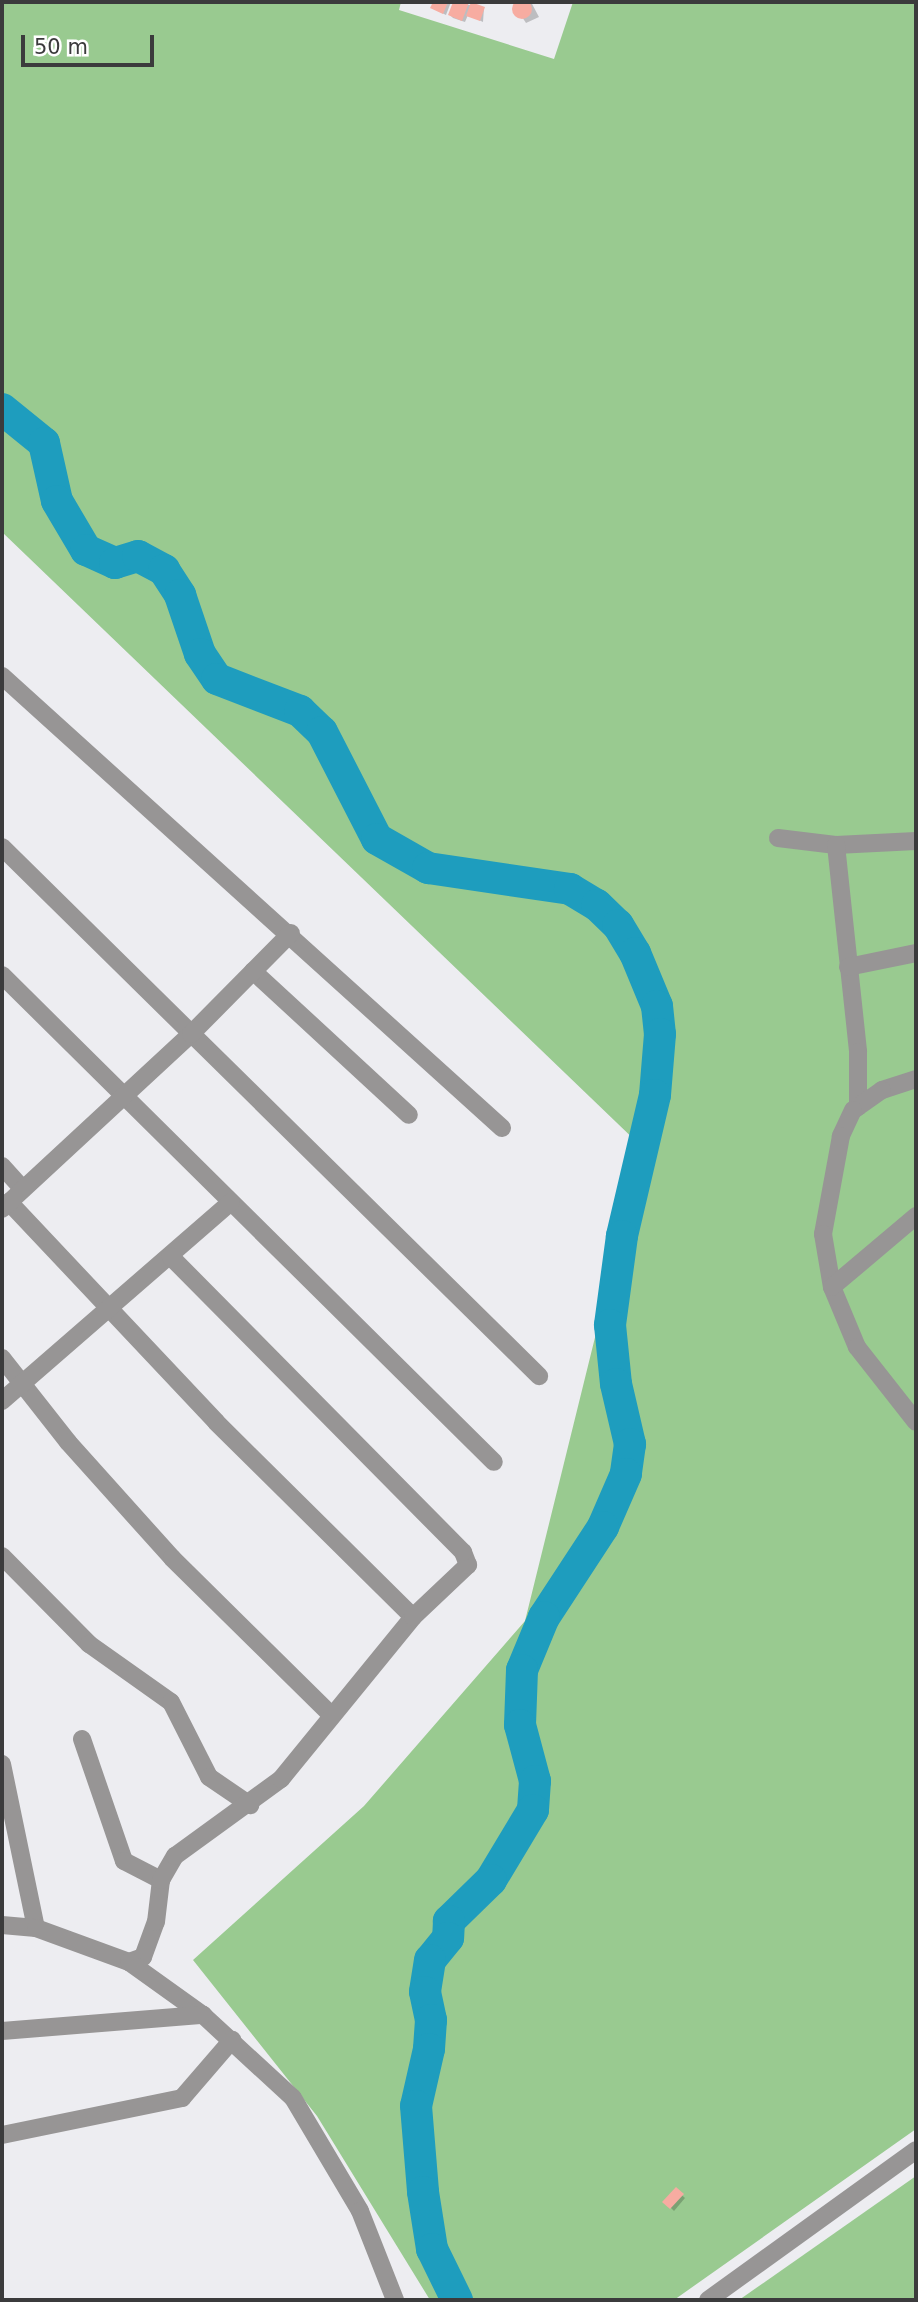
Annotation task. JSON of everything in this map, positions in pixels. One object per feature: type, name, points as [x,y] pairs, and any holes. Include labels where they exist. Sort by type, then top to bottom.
[{"type":"street","points":[[2,676],[291,933],[502,1128]]},
{"type":"street","points":[[778,838],[836,845],[916,841]]},
{"type":"street","points":[[836,845],[858,1052],[858,1107]]},
{"type":"street","points":[[2,846],[540,1376]]},
{"type":"street","points":[[291,933],[191,1034],[6,1206],[413,1616]]},
{"type":"street","points":[[848,967],[916,953]]},
{"type":"street","points":[[253,971],[409,1115]]},
{"type":"street","points":[[2,975],[494,1462]]},
{"type":"street","points":[[916,1079],[882,1090],[858,1107],[841,1136],[823,1234],[832,1287],[857,1347],[916,1422]]},
{"type":"street","points":[[2,1166],[23,1189]]},
{"type":"street","points":[[2,1401],[110,1310],[231,1202]]},
{"type":"street","points":[[832,1287],[916,1216]]},
{"type":"street","points":[[2,1925],[36,1928],[135,1963],[148,1950],[161,1880],[175,1856],[250,1805],[300,1759],[330,1714],[413,1616],[464,1572],[468,1560],[170,1256]]},
{"type":"street","points":[[2,1358],[22,1385],[172,1558],[330,1714]]},
{"type":"street","points":[[2,1556],[89,1644],[171,1702],[209,1777],[250,1805]]},
{"type":"street","points":[[82,1739],[124,1861],[161,1880]]},
{"type":"street","points":[[2,1764],[36,1928]]},
{"type":"street","points":[[129,1962],[203,2015],[293,2098],[318,2136],[360,2211],[395,2300]]},
{"type":"street","points":[[2,2031],[203,2015]]},
{"type":"street","points":[[2,2135],[182,2098],[232,2040]]},
{"type":"street","points":[[708,2300],[916,2150]]},
{"type":"green space","points":[[2,2],[401,2],[399,10],[554,59],[573,2],[916,2],[916,2129],[674,2300],[430,2300],[317,2116],[193,1960],[364,1806],[525,1621],[642,1147],[2,532]]},
{"type":"green space","points":[[916,2176],[916,2300],[739,2300]]},
{"type":"building","points":[[522,-1],[529,2],[532,9],[529,16],[522,19],[515,16],[512,9],[515,2]]},
{"type":"building","points":[[433,2],[448,2],[443,14],[430,8]]},
{"type":"building","points":[[453,2],[469,2],[462,21],[448,15]]},
{"type":"building","points":[[471,2],[485,7],[480,21],[466,16]]},
{"type":"building","points":[[676,2187],[684,2194],[670,2209],[662,2202]]},
{"type":"waterway","points":[[2,409],[44,443],[57,501],[86,550],[115,563],[138,556],[164,570],[180,595],[200,654],[217,679],[300,711],[322,732],[377,839],[428,868],[570,889],[597,905],[618,925],[635,953],[657,1006],[660,1034],[655,1095],[622,1236],[610,1325],[616,1384],[630,1444],[626,1474],[603,1527],[544,1617],[522,1670],[520,1725],[535,1781],[533,1810],[491,1880],[449,1921],[448,1938],[430,1960],[425,1992],[431,2020],[429,2049],[416,2106],[423,2192],[432,2249],[457,2300]]}]
